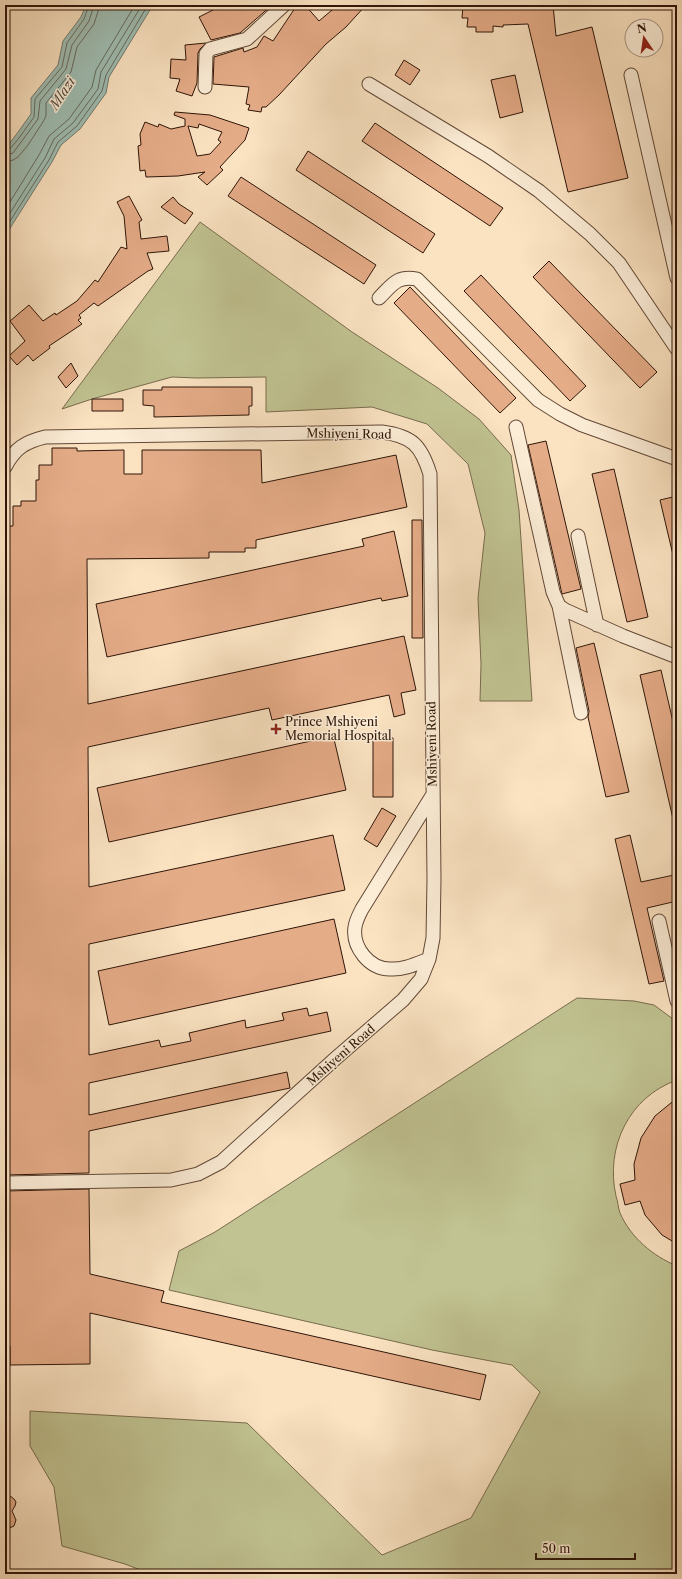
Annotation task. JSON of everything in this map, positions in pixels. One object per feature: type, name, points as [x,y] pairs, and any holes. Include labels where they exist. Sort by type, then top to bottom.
[{"type":"street","points":[[205,87],[206,54],[210,49],[247,39],[284,5]]},
{"type":"street","points":[[631,75],[677,278]]},
{"type":"street","points":[[369,84],[488,156],[540,191],[590,234],[619,263],[677,349]]},
{"type":"street","points":[[379,298],[397,281],[407,277],[417,279],[538,400],[560,414],[582,425],[677,459]]},
{"type":"street","points":[[516,427],[553,592],[559,606],[581,713]]},
{"type":"street","name":"Mshiyeni Road","points":[[5,467],[15,452],[24,444],[45,437],[382,432],[396,434],[416,445],[423,454],[430,474],[433,938],[429,959],[421,979],[403,1000],[336,1058],[221,1162],[198,1174],[171,1180],[5,1183]]},
{"type":"street","points":[[578,536],[597,624]]},
{"type":"street","points":[[559,606],[597,624],[677,657]]},
{"type":"street","points":[[429,959],[402,968],[390,970],[381,968],[372,964],[357,946],[355,928],[357,919],[362,909],[432,796]]},
{"type":"street","points":[[659,921],[677,1001]]},
{"type":"green space","points":[[200,222],[352,332],[438,388],[479,419],[511,455],[519,510],[532,701],[480,701],[481,664],[478,598],[485,533],[468,464],[427,424],[372,407],[266,412],[266,377],[172,377],[92,399],[62,409]]},
{"type":"green space","points":[[577,998],[634,1001],[654,1005],[677,1022],[677,1080],[660,1088],[646,1098],[634,1111],[624,1126],[618,1142],[614,1160],[613,1178],[619,1211],[630,1230],[651,1251],[677,1266],[677,1574],[151,1574],[125,1564],[62,1546],[54,1487],[30,1446],[30,1411],[247,1423],[382,1555],[471,1518],[540,1392],[512,1365],[432,1350],[169,1290],[179,1251],[215,1232]]},
{"type":"water","name":"Mlazi","points":[[86,5],[153,5],[109,77],[106,93],[80,129],[61,145],[52,162],[5,236],[5,149],[31,114],[31,98],[58,65],[63,41],[81,17]]},
{"type":"building","points":[[223,5],[272,5],[240,33],[211,40],[199,17]]},
{"type":"building","points":[[297,5],[305,5],[319,21],[338,5],[366,5],[346,27],[326,44],[279,95],[266,107],[262,107],[261,112],[248,110],[250,105],[246,104],[249,87],[213,84],[214,57],[243,48],[244,52],[257,47],[264,36],[273,41]]},
{"type":"building","points":[[463,5],[553,5],[556,36],[592,27],[628,178],[568,192],[528,24],[503,25],[503,27],[493,26],[493,32],[476,32],[476,27],[467,27],[468,18],[462,18]]},
{"type":"building","points":[[206,43],[198,53],[197,83],[192,96],[176,91],[180,79],[170,78],[171,59],[186,60],[185,45]]},
{"type":"building","points":[[404,60],[420,70],[410,85],[395,75]]},
{"type":"building","points":[[515,75],[523,112],[500,118],[491,80]]},
{"type":"building","points":[[175,112],[210,115],[249,128],[245,140],[220,167],[223,170],[207,185],[198,177],[205,172],[178,176],[146,177],[145,170],[140,171],[138,146],[141,145],[140,134],[145,122],[158,127],[159,124],[171,129],[185,126],[185,119],[174,115]],"holes":[[[199,124],[222,132],[218,140],[221,142],[210,154],[197,156],[188,126],[198,128]]]},
{"type":"building","points":[[375,123],[503,208],[490,226],[362,141]]},
{"type":"building","points":[[308,151],[435,234],[423,253],[296,170]]},
{"type":"building","points":[[241,177],[376,265],[364,284],[228,196]]},
{"type":"building","points":[[129,196],[142,220],[139,222],[141,239],[167,236],[169,251],[147,253],[153,269],[98,306],[94,303],[79,315],[81,318],[78,320],[82,324],[49,346],[50,348],[33,361],[28,355],[17,365],[9,356],[25,341],[10,321],[29,305],[43,321],[55,313],[56,315],[77,301],[95,280],[98,282],[121,247],[127,249],[124,216],[117,202]]},
{"type":"building","points":[[173,197],[179,204],[193,213],[185,224],[161,207]]},
{"type":"building","points":[[549,261],[657,372],[640,388],[533,277]]},
{"type":"building","points":[[481,275],[586,386],[570,401],[464,291]]},
{"type":"building","points":[[410,287],[516,398],[500,413],[394,303]]},
{"type":"building","points":[[71,363],[78,376],[66,388],[58,377]]},
{"type":"building","points":[[162,387],[252,387],[252,406],[249,406],[249,415],[154,417],[154,406],[143,405],[143,390],[162,390]]},
{"type":"building","points":[[92,399],[123,399],[123,411],[92,411]]},
{"type":"building","points":[[546,441],[581,589],[562,594],[528,445]]},
{"type":"building","points":[[52,448],[77,448],[77,451],[124,450],[124,474],[142,474],[142,450],[261,450],[262,483],[396,455],[407,507],[256,540],[256,548],[245,548],[245,552],[209,552],[209,558],[87,559],[88,704],[404,636],[416,690],[401,693],[405,714],[394,717],[389,695],[272,720],[269,708],[88,747],[89,887],[333,835],[345,890],[89,944],[89,1055],[159,1040],[161,1047],[191,1041],[189,1033],[245,1020],[246,1028],[284,1020],[282,1013],[307,1008],[309,1016],[327,1012],[331,1031],[89,1083],[89,1115],[287,1072],[290,1088],[89,1131],[89,1173],[5,1175],[5,526],[13,526],[13,506],[21,506],[21,501],[36,501],[36,480],[39,480],[39,465],[52,465]]},
{"type":"building","points":[[614,469],[648,617],[627,622],[592,474]]},
{"type":"building","points":[[677,496],[677,555],[673,555],[660,500]]},
{"type":"building","points":[[412,520],[422,520],[423,638],[412,638]]},
{"type":"building","points":[[394,531],[408,596],[382,601],[381,598],[107,657],[96,604],[364,546],[362,539]]},
{"type":"building","points":[[594,643],[629,792],[606,797],[588,717],[589,711],[576,648]]},
{"type":"building","points":[[661,670],[677,739],[677,819],[673,819],[640,675]]},
{"type":"building","points":[[373,738],[393,738],[393,797],[373,797]]},
{"type":"building","points":[[320,739],[334,739],[346,790],[109,842],[97,788]]},
{"type":"building","points":[[382,808],[396,816],[377,847],[364,839]]},
{"type":"building","points":[[630,835],[641,882],[674,875],[677,887],[677,901],[647,908],[664,981],[649,984],[615,839]]},
{"type":"building","points":[[334,919],[346,973],[109,1025],[98,971]]},
{"type":"building","points":[[677,1098],[677,1244],[662,1235],[645,1215],[640,1201],[625,1205],[620,1184],[635,1180],[634,1164],[641,1138],[655,1116]]},
{"type":"building","points":[[89,1189],[90,1274],[164,1291],[161,1302],[486,1375],[480,1400],[90,1313],[90,1364],[10,1365],[10,1346],[5,1346],[5,1191]]},
{"type":"building","points":[[5,1492],[16,1502],[12,1511],[16,1520],[14,1526],[5,1530]]},
{"type":"place","name":"Prince Mshiyeni Memorial Hospital","points":[[276,729]]}]
